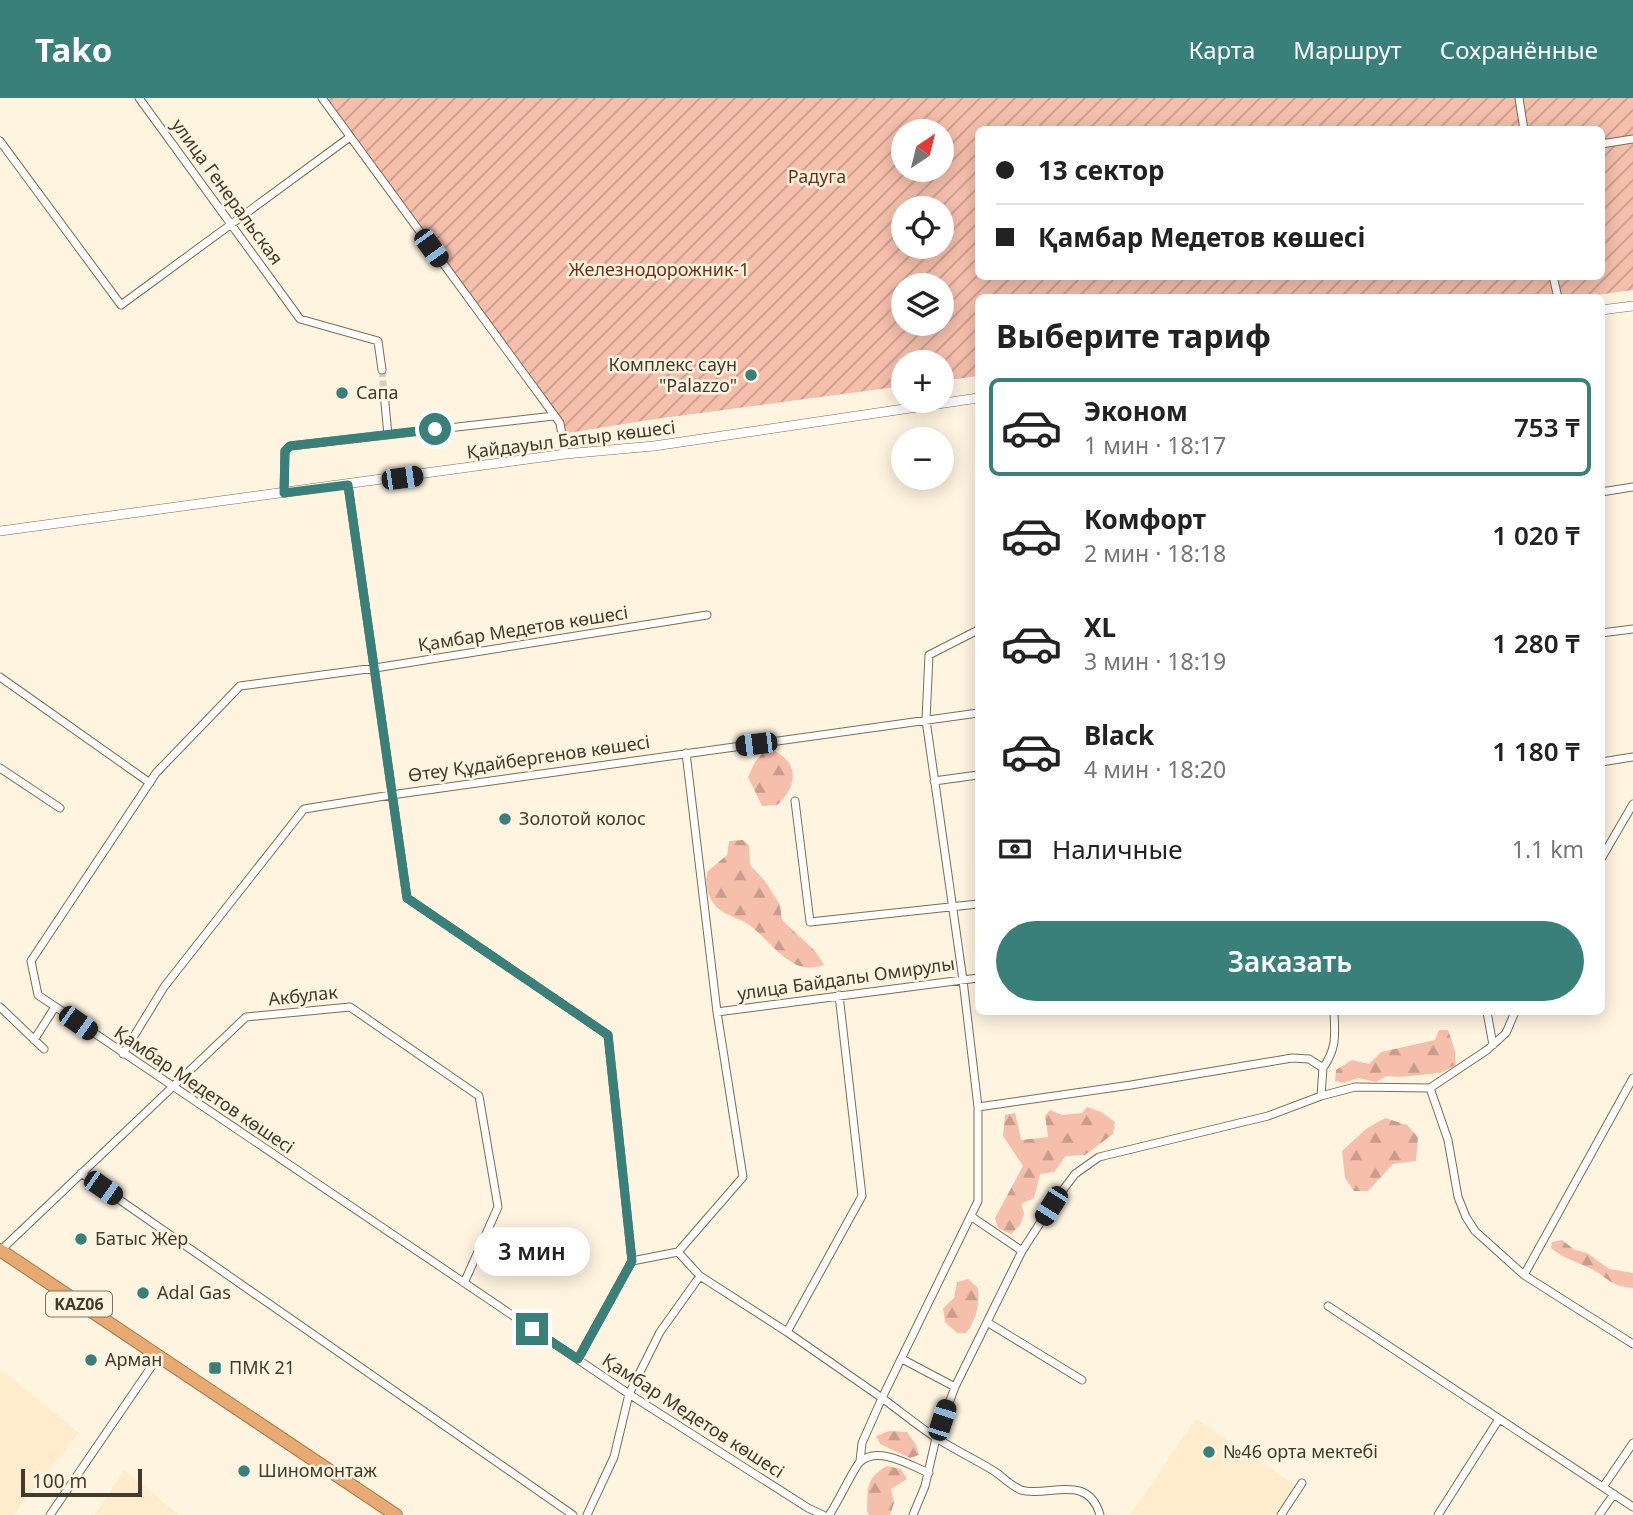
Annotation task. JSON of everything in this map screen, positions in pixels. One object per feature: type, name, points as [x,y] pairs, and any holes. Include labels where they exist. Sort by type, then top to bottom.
[{"type":"highway","name":"KАZ06","points":[[0,1250],[396,1515]]},
{"type":"street","name":"улица Генеральская","points":[[139,98],[300,319],[378,341],[382,370]]},
{"type":"street","points":[[322,98],[560,423],[565,454]]},
{"type":"street","points":[[1519,98],[1523,126]]},
{"type":"street","points":[[0,141],[121,305],[350,137]]},
{"type":"street","points":[[1605,143],[1633,139]]},
{"type":"street","points":[[1605,310],[1633,306]]},
{"type":"street","points":[[384,393],[388,435]]},
{"type":"street","name":"Қайдауыл Батыр көшесі","points":[[0,531],[565,454],[679,442],[975,398]]},
{"type":"street","points":[[284,493],[285,451],[288,447],[554,416]]},
{"type":"street","points":[[348,485],[407,898],[608,1035],[632,1261],[578,1359]]},
{"type":"street","points":[[1605,491],[1633,487]]},
{"type":"street","name":"Қамбар Медетов көшесі","points":[[708,615],[375,668],[240,686],[156,773],[31,961],[38,995],[55,1007],[629,1394],[823,1515]]},
{"type":"street","points":[[1605,632],[1633,629]]},
{"type":"street","points":[[830,1515],[860,1461],[862,1443],[882,1398],[978,1201],[978,1107],[926,720],[929,655],[975,632]]},
{"type":"street","points":[[0,677],[150,783]]},
{"type":"street","name":"Өтеу Құдайбергенов көшесі","points":[[123,1054],[164,987],[304,810],[391,795],[975,713]]},
{"type":"street","points":[[632,1261],[678,1252],[743,1177],[717,1013],[686,753]]},
{"type":"street","points":[[1605,761],[1633,757]]},
{"type":"street","points":[[0,768],[60,808]]},
{"type":"street","points":[[934,781],[975,775]]},
{"type":"street","points":[[795,801],[810,922],[975,904]]},
{"type":"street","points":[[1605,852],[1633,804]]},
{"type":"street","name":"улица Байдалы Омирулы","points":[[717,1013],[975,978]]},
{"type":"street","points":[[787,1332],[862,1196],[839,995]]},
{"type":"street","points":[[0,1007],[44,1049]]},
{"type":"street","points":[[34,1040],[55,1007]]},
{"type":"street","name":"Акбулак","points":[[0,1250],[246,1017],[350,1007],[479,1096],[498,1207],[464,1283]]},
{"type":"street","points":[[1321,1096],[1323,1068],[1332,1055],[1334,1015]]},
{"type":"street","points":[[1488,1015],[1493,1045]]},
{"type":"street","points":[[913,1515],[929,1473],[936,1438],[955,1387],[1022,1251],[1075,1174],[1099,1157],[1268,1116],[1321,1096],[1355,1087],[1430,1088],[1493,1045],[1506,1033],[1514,1015]]},
{"type":"street","points":[[978,1107],[1131,1086],[1292,1058],[1309,1059],[1323,1068]]},
{"type":"street","points":[[1524,1275],[1633,1078]]},
{"type":"street","points":[[1430,1088],[1448,1140],[1458,1197],[1465,1217],[1475,1231],[1524,1275],[1633,1344]]},
{"type":"street","points":[[81,1172],[573,1515]]},
{"type":"street","points":[[972,1217],[1022,1251]]},
{"type":"street","points":[[678,1252],[700,1276],[787,1332],[936,1438],[996,1472],[1018,1489],[1028,1491],[1059,1488],[1080,1493],[1097,1504],[1100,1515]]},
{"type":"street","points":[[587,1515],[614,1457],[629,1394],[660,1332],[700,1276]]},
{"type":"street","points":[[1328,1306],[1633,1507]]},
{"type":"street","points":[[987,1322],[1082,1380]]},
{"type":"street","points":[[50,1515],[158,1357]]},
{"type":"street","points":[[902,1359],[955,1387]]},
{"type":"street","points":[[1438,1515],[1499,1419]]},
{"type":"street","points":[[1603,1487],[1633,1443]]},
{"type":"street","points":[[860,1461],[875,1456],[891,1457],[929,1473]]},
{"type":"street","points":[[1281,1515],[1302,1483]]},
{"type":"street","points":[[1599,1515],[1614,1494]]},
{"type":"shaded area","points":[[0,1369],[79,1433],[13,1515],[0,1515]]},
{"type":"shaded area","name":"№46 орта мектебі","points":[[1196,1419],[1296,1486],[1276,1515],[1130,1515]]},
{"type":"shaded area","points":[[124,1470],[179,1515],[95,1515]]},
{"type":"green space","points":[[323,98],[1633,98],[1633,290],[1604,294],[975,294],[975,376],[954,379],[954,350],[891,350],[891,388],[562,434],[560,423]]},
{"type":"green space","points":[[767,748],[785,759],[793,773],[790,789],[777,805],[762,806],[748,777],[755,762]]},
{"type":"green space","points":[[743,840],[749,846],[750,865],[765,881],[780,905],[782,920],[815,951],[824,965],[812,968],[791,961],[746,923],[721,910],[711,900],[707,889],[707,872],[727,855],[729,841]]},
{"type":"green space","points":[[1439,1030],[1448,1030],[1455,1051],[1456,1065],[1440,1073],[1386,1076],[1376,1082],[1358,1078],[1344,1083],[1335,1081],[1336,1070],[1352,1060],[1369,1064],[1381,1052],[1435,1040]]},
{"type":"green space","points":[[1087,1107],[1101,1112],[1115,1122],[1113,1134],[1085,1155],[1066,1156],[1054,1172],[1040,1174],[1034,1198],[1021,1204],[1024,1214],[1020,1225],[1011,1234],[998,1228],[995,1218],[1023,1166],[1003,1136],[1005,1115],[1015,1113],[1021,1140],[1048,1137],[1045,1116],[1050,1110],[1062,1115],[1082,1113]]},
{"type":"green space","points":[[1385,1118],[1407,1125],[1418,1137],[1416,1161],[1393,1164],[1368,1191],[1354,1191],[1345,1178],[1342,1151],[1366,1129]]},
{"type":"green space","points":[[1562,1240],[1609,1269],[1633,1273],[1633,1288],[1612,1283],[1594,1270],[1551,1248],[1552,1242]]},
{"type":"green space","points":[[968,1279],[978,1288],[976,1312],[966,1333],[957,1333],[945,1322],[943,1308],[954,1298],[957,1282]]},
{"type":"green space","points":[[889,1431],[907,1432],[919,1455],[910,1458],[880,1444],[876,1436]]},
{"type":"green space","points":[[887,1466],[901,1469],[907,1479],[891,1489],[894,1503],[890,1515],[869,1515],[869,1485],[875,1475]]},
{"type":"tunnel","points":[[382,370],[384,393]]},
{"type":"place","name":"Комплекс саун \"Palazzo\"","points":[[751,375]]},
{"type":"place","name":"Сапа","points":[[342,393]]},
{"type":"place","name":"Золотой колос","points":[[505,819]]},
{"type":"place","name":"Батыс Жер","points":[[81,1239]]},
{"type":"place","name":"Adal Gas","points":[[143,1293]]},
{"type":"place","name":"Арман","points":[[91,1360]]},
{"type":"place","name":"ПМК 21","points":[[215,1368]]},
{"type":"place","name":"№46 орта мектебі","points":[[1209,1452]]},
{"type":"place","name":"Шиномонтаж","points":[[244,1471]]},
{"type":"route","points":[[435,429],[290,446],[285,451],[284,493],[348,485],[407,898],[608,1035],[632,1261],[578,1359],[532,1329]]},
{"type":"park label","name":"Радуга","points":[[817,177]]},
{"type":"park label","name":"Железнодорожник-1","points":[[659,270]]}]
